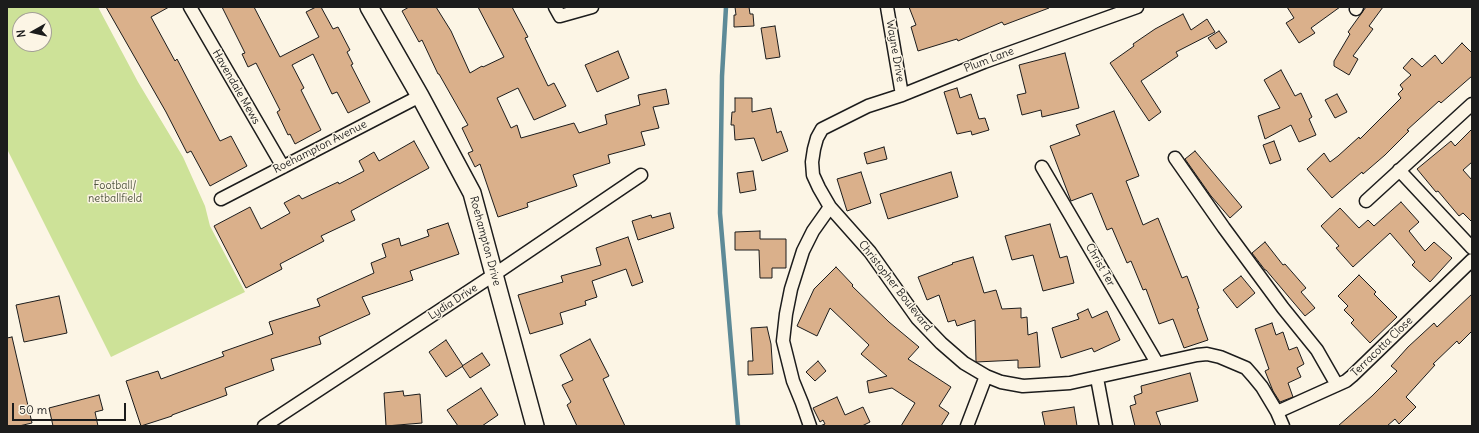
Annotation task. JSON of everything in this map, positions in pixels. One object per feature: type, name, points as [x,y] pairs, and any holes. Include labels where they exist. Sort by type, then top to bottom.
[{"type":"street","name":"Havendale Mews","points":[[190,7],[283,167]]},
{"type":"street","name":"Roehampton Drive","points":[[369,7],[420,96],[472,193],[535,426]]},
{"type":"street","points":[[558,11],[592,7]]},
{"type":"street","name":"Wayne Drive","points":[[887,7],[902,94]]},
{"type":"street","name":"Plum Lane","points":[[843,118],[868,106],[984,62],[1137,7]]},
{"type":"street","name":"Roehampton Avenue","points":[[221,199],[420,96]]},
{"type":"street","points":[[1366,201],[1472,104]]},
{"type":"street","name":"Christopher Boulevard","points":[[843,118],[822,129],[817,138],[812,162],[813,175],[819,188],[830,207],[870,252],[917,318],[964,363],[986,376],[1001,382],[1023,386],[1070,383],[1157,363],[1207,354],[1232,361],[1246,368],[1262,387],[1277,412],[1283,426]]},
{"type":"street","points":[[1175,158],[1283,308],[1317,350],[1337,384]]},
{"type":"street","name":"Christ Ter","points":[[1042,167],[1157,363]]},
{"type":"street","points":[[1399,170],[1472,248]]},
{"type":"street","name":"Lydia Drive","points":[[264,426],[641,175]]},
{"type":"street","points":[[810,426],[792,381],[783,341],[786,314],[803,251],[813,231],[830,207]]},
{"type":"street","name":"Terracotta Close","points":[[1277,412],[1352,376],[1472,260]]},
{"type":"street","points":[[967,426],[986,376]]},
{"type":"street","points":[[1097,378],[1106,426]]},
{"type":"green space","name":"Football/ netballfield","points":[[7,7],[98,7],[138,82],[183,157],[205,206],[210,226],[245,292],[111,357],[7,149]]},
{"type":"building","points":[[106,7],[169,7],[151,17],[175,61],[177,59],[220,141],[231,136],[247,166],[210,186],[191,151],[187,153],[166,112]]},
{"type":"building","points":[[222,7],[254,7],[280,57],[319,37],[306,12],[316,7],[321,7],[333,29],[338,27],[350,50],[347,52],[353,64],[351,65],[370,102],[348,113],[337,92],[332,94],[313,54],[292,65],[304,88],[301,90],[321,130],[295,144],[290,134],[288,135],[277,112],[280,110],[256,63],[248,67],[242,54],[245,53]]},
{"type":"building","points":[[409,7],[436,7],[451,31],[470,73],[482,66],[483,67],[504,57],[478,7],[512,7],[528,37],[525,38],[548,86],[554,83],[566,106],[534,120],[518,88],[497,98],[511,128],[517,125],[521,138],[574,123],[579,133],[607,124],[605,115],[640,105],[638,95],[666,89],[669,104],[653,107],[659,128],[641,132],[645,145],[608,155],[610,163],[573,175],[577,186],[527,203],[528,207],[498,217],[480,164],[475,167],[468,153],[473,151],[462,128],[468,125],[438,74],[422,40],[419,42],[402,11]]},
{"type":"building","points":[[735,7],[749,7],[750,14],[753,14],[754,26],[734,27],[734,15],[736,15]]},
{"type":"building","points":[[909,7],[1049,8],[1004,25],[1002,22],[958,41],[957,39],[918,51],[911,27],[916,25]]},
{"type":"building","points":[[1287,7],[1340,7],[1311,28],[1315,33],[1299,43],[1286,23],[1294,18]]},
{"type":"building","points":[[1366,7],[1383,7],[1369,26],[1373,29],[1353,56],[1358,59],[1349,75],[1334,66],[1334,61],[1350,34],[1348,32]]},
{"type":"building","points":[[1183,14],[1191,30],[1207,19],[1215,32],[1176,52],[1178,56],[1141,81],[1161,112],[1149,121],[1110,63],[1134,46],[1133,44],[1155,29]]},
{"type":"building","points":[[775,26],[780,57],[766,59],[761,28]]},
{"type":"building","points":[[1219,31],[1227,42],[1216,49],[1208,38]]},
{"type":"building","points":[[1462,43],[1472,53],[1472,76],[1441,103],[1439,101],[1407,130],[1409,131],[1385,155],[1363,174],[1362,172],[1332,198],[1307,169],[1324,153],[1330,162],[1338,156],[1359,137],[1360,139],[1401,98],[1398,94],[1403,89],[1400,85],[1411,75],[1403,68],[1412,58],[1422,67],[1435,55],[1442,64]]},
{"type":"building","points":[[618,51],[629,78],[597,92],[585,65]]},
{"type":"building","points":[[1065,53],[1079,108],[1042,117],[1041,110],[1022,115],[1017,95],[1026,93],[1019,65]]},
{"type":"building","points":[[1281,70],[1295,96],[1301,93],[1312,117],[1309,119],[1316,135],[1299,142],[1291,125],[1265,139],[1258,116],[1280,108],[1264,80]]},
{"type":"building","points":[[957,88],[960,98],[971,94],[979,119],[985,118],[989,130],[972,135],[971,131],[957,134],[944,92]]},
{"type":"building","points":[[1337,94],[1347,112],[1335,118],[1325,100]]},
{"type":"building","points":[[735,98],[752,98],[752,112],[771,108],[777,133],[781,131],[788,151],[762,161],[754,138],[735,140],[734,125],[731,125],[732,112],[735,112]]},
{"type":"building","points":[[1114,111],[1139,176],[1126,181],[1143,225],[1158,218],[1182,278],[1187,276],[1199,308],[1197,309],[1208,340],[1184,348],[1173,319],[1159,324],[1146,289],[1143,290],[1131,261],[1127,263],[1112,228],[1107,230],[1092,193],[1071,201],[1050,146],[1080,135],[1076,125]]},
{"type":"building","points":[[1472,129],[1472,162],[1463,170],[1472,180],[1472,222],[1463,213],[1459,216],[1417,169],[1451,141],[1455,146]]},
{"type":"building","points":[[414,141],[429,168],[351,211],[355,220],[321,236],[324,241],[280,264],[282,269],[246,288],[214,226],[250,207],[261,229],[290,213],[284,203],[299,195],[302,199],[338,182],[339,184],[364,171],[359,161],[374,152],[379,161]]},
{"type":"building","points":[[1274,141],[1281,160],[1270,164],[1263,145]]},
{"type":"building","points":[[884,147],[887,159],[867,164],[864,153]]},
{"type":"building","points":[[1195,151],[1242,207],[1230,218],[1211,196],[1185,159]]},
{"type":"building","points":[[753,171],[756,190],[740,193],[737,173]]},
{"type":"building","points":[[861,172],[871,203],[847,211],[837,179]]},
{"type":"building","points":[[951,172],[958,197],[888,219],[880,194]]},
{"type":"building","points":[[1401,202],[1419,222],[1409,231],[1425,251],[1434,242],[1452,258],[1430,282],[1412,265],[1415,262],[1390,233],[1353,267],[1336,248],[1339,246],[1321,226],[1340,208],[1359,228],[1368,220],[1374,226]]},
{"type":"building","points":[[670,213],[674,228],[638,240],[632,221],[651,215],[652,218]]},
{"type":"building","points":[[448,223],[459,254],[410,271],[413,280],[362,297],[370,314],[319,337],[321,344],[271,359],[274,370],[225,388],[227,395],[141,426],[126,381],[158,371],[161,379],[224,356],[222,352],[273,334],[269,322],[320,306],[317,299],[374,273],[371,263],[386,257],[382,244],[399,238],[401,246],[429,236],[427,230]]},
{"type":"building","points":[[1050,224],[1060,258],[1067,256],[1074,283],[1043,291],[1033,255],[1012,260],[1005,236]]},
{"type":"building","points":[[760,231],[760,239],[786,239],[786,268],[772,268],[772,278],[760,278],[759,250],[735,250],[735,232]]},
{"type":"building","points":[[628,237],[643,282],[632,286],[626,269],[592,281],[597,297],[585,301],[586,305],[560,313],[563,324],[530,334],[518,295],[563,282],[561,276],[601,265],[596,248]]},
{"type":"building","points":[[1265,242],[1283,265],[1285,264],[1306,288],[1301,292],[1315,308],[1305,316],[1252,253]]},
{"type":"building","points":[[973,257],[984,293],[996,290],[1002,309],[1021,308],[1021,318],[1027,317],[1028,335],[1037,332],[1040,367],[1018,368],[1018,360],[976,362],[975,320],[957,326],[955,320],[948,322],[939,295],[927,300],[918,277],[953,264],[952,263]]},
{"type":"building","points":[[836,267],[853,285],[852,286],[889,322],[919,347],[908,359],[951,387],[939,406],[949,413],[941,426],[901,426],[915,403],[892,388],[869,393],[867,381],[887,376],[861,354],[869,345],[830,308],[817,336],[797,326],[814,289]]},
{"type":"building","points":[[1359,275],[1376,292],[1374,294],[1397,317],[1370,343],[1351,323],[1354,320],[1344,310],[1348,306],[1338,296]]},
{"type":"building","points":[[1241,276],[1255,293],[1237,308],[1223,290]]},
{"type":"building","points":[[1472,294],[1472,331],[1459,344],[1457,341],[1433,364],[1435,365],[1406,397],[1416,407],[1399,424],[1395,419],[1387,426],[1338,426],[1372,396],[1397,371],[1391,366],[1408,347],[1434,323],[1437,327]]},
{"type":"building","points":[[59,296],[67,333],[24,342],[16,305]]},
{"type":"building","points":[[1088,309],[1092,318],[1107,311],[1120,340],[1094,352],[1092,348],[1061,358],[1052,328],[1079,319],[1077,314]]},
{"type":"building","points":[[1272,323],[1276,335],[1283,332],[1289,350],[1297,347],[1304,364],[1297,368],[1301,377],[1288,383],[1293,397],[1280,402],[1273,391],[1265,371],[1269,369],[1255,329]]},
{"type":"building","points":[[767,327],[771,344],[773,374],[748,375],[748,361],[753,361],[751,328]]},
{"type":"building","points":[[12,337],[32,423],[19,426],[7,426],[7,338]]},
{"type":"building","points":[[590,339],[609,376],[603,379],[625,426],[577,426],[567,405],[571,402],[562,385],[573,380],[560,355]]},
{"type":"building","points":[[446,340],[463,366],[446,377],[429,352]]},
{"type":"building","points":[[482,353],[490,365],[470,378],[462,366]]},
{"type":"building","points":[[818,361],[826,371],[815,381],[806,372]]},
{"type":"building","points":[[1190,373],[1198,401],[1156,412],[1161,426],[1135,426],[1130,406],[1136,404],[1134,396],[1142,393],[1141,386]]},
{"type":"building","points":[[481,388],[498,415],[482,426],[458,426],[447,410]]},
{"type":"building","points":[[403,391],[404,396],[420,394],[422,423],[386,426],[384,393]]},
{"type":"building","points":[[99,395],[103,410],[95,412],[98,426],[53,426],[49,408]]},
{"type":"building","points":[[837,397],[845,415],[863,407],[870,422],[862,426],[820,426],[825,424],[823,420],[820,422],[813,408]]},
{"type":"building","points":[[1074,407],[1077,426],[1045,426],[1042,412]]},
{"type":"waterway","points":[[726,7],[722,76],[720,213],[738,426]]}]
